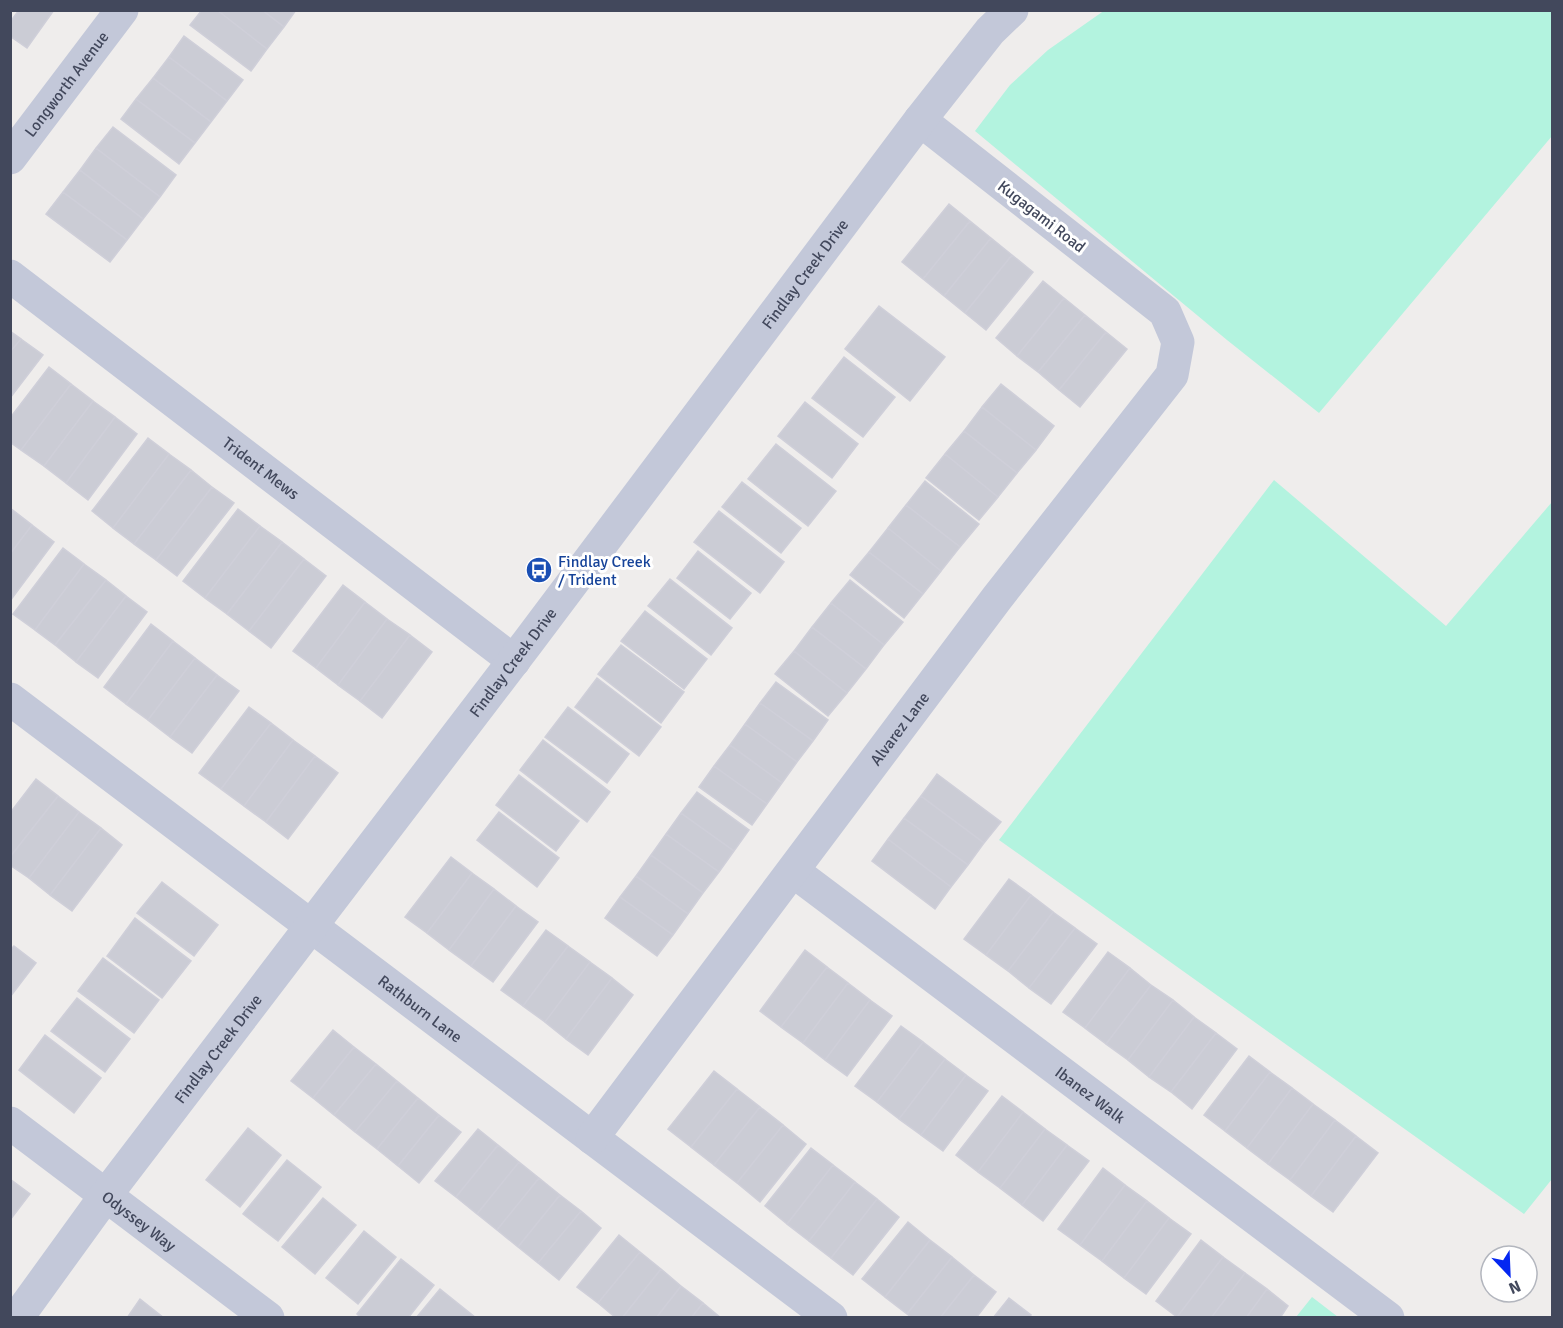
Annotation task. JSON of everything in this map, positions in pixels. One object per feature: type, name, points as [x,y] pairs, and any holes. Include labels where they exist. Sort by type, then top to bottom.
[{"type":"street","name":"Longworth Avenue","points":[[10,158],[122,10]]},
{"type":"street","name":"Findlay Creek Drive","points":[[17,1317],[106,1195],[514,661],[920,120],[990,31],[1012,10]]},
{"type":"street","name":"Kugagami Road","points":[[920,120],[1166,312]]},
{"type":"street","name":"Trident Mews","points":[[10,276],[514,661]]},
{"type":"street","name":"Alvarez Lane","points":[[592,1138],[997,598],[1172,375],[1178,342],[1166,312]]},
{"type":"street","name":"Rathburn Lane","points":[[10,699],[831,1317]]},
{"type":"street","name":"Ibanez Walk","points":[[793,871],[1388,1317]]},
{"type":"street","name":"Odyssey Way","points":[[10,1123],[268,1317]]},
{"type":"green space","points":[[1105,10],[1552,11],[1552,136],[1319,413],[1227,340],[975,131],[1010,85],[1048,50]]},
{"type":"green space","points":[[1274,480],[1446,626],[1552,502],[1552,1179],[1524,1214],[999,840]]},
{"type":"green space","points":[[1312,1297],[1338,1317],[1296,1317]]},
{"type":"building","points":[[19,10],[54,10],[27,48],[10,36],[10,22]]},
{"type":"building","points":[[202,10],[217,10],[267,49],[251,71],[190,25]]},
{"type":"building","points":[[217,10],[262,10],[284,27],[267,49]]},
{"type":"building","points":[[262,10],[296,10],[284,27]]},
{"type":"building","points":[[184,36],[243,80],[227,101],[169,57]]},
{"type":"building","points":[[169,57],[227,101],[211,122],[153,78]]},
{"type":"building","points":[[153,78],[211,122],[195,143],[136,99]]},
{"type":"building","points":[[136,99],[195,143],[179,164],[121,119]]},
{"type":"building","points":[[113,127],[176,175],[160,197],[96,148]]},
{"type":"building","points":[[96,148],[160,197],[143,219],[80,170]]},
{"type":"building","points":[[80,170],[143,219],[127,240],[63,192]]},
{"type":"building","points":[[63,192],[127,240],[110,262],[46,214]]},
{"type":"building","points":[[949,204],[970,221],[923,279],[902,262]]},
{"type":"building","points":[[970,221],[991,238],[944,296],[923,279]]},
{"type":"building","points":[[991,238],[1012,255],[965,313],[944,296]]},
{"type":"building","points":[[1012,255],[1033,272],[986,330],[965,313]]},
{"type":"building","points":[[1043,281],[1064,298],[1017,356],[996,338]]},
{"type":"building","points":[[1064,298],[1085,315],[1038,372],[1017,356]]},
{"type":"building","points":[[879,306],[945,357],[910,401],[845,349]]},
{"type":"building","points":[[1085,315],[1106,332],[1059,390],[1038,372]]},
{"type":"building","points":[[10,331],[21,339],[10,352]]},
{"type":"building","points":[[1106,332],[1127,349],[1080,407],[1059,390]]},
{"type":"building","points":[[21,339],[43,355],[10,398],[10,352]]},
{"type":"building","points":[[844,357],[895,397],[863,437],[812,398]]},
{"type":"building","points":[[49,367],[71,384],[21,450],[10,442],[10,418]]},
{"type":"building","points":[[71,384],[93,401],[44,466],[21,450]]},
{"type":"building","points":[[1001,384],[1054,426],[1036,450],[982,407]]},
{"type":"building","points":[[93,401],[115,417],[66,483],[44,466]]},
{"type":"building","points":[[805,402],[858,444],[832,478],[778,436]]},
{"type":"building","points":[[982,407],[1036,450],[1017,473],[964,431]]},
{"type":"building","points":[[115,417],[137,434],[88,500],[66,483]]},
{"type":"building","points":[[964,431],[1017,473],[998,497],[945,454]]},
{"type":"building","points":[[148,438],[169,454],[113,528],[92,511]]},
{"type":"building","points":[[776,444],[836,491],[808,526],[748,479]]},
{"type":"building","points":[[169,454],[191,470],[134,544],[113,528]]},
{"type":"building","points":[[945,454],[998,497],[979,520],[926,478]]},
{"type":"building","points":[[191,470],[212,487],[156,560],[134,544]]},
{"type":"building","points":[[925,481],[979,524],[960,547],[906,505]]},
{"type":"building","points":[[742,482],[801,528],[781,553],[722,507]]},
{"type":"building","points":[[212,487],[234,503],[177,576],[156,560]]},
{"type":"building","points":[[906,505],[960,547],[941,571],[888,528]]},
{"type":"building","points":[[10,508],[32,525],[10,554]]},
{"type":"building","points":[[238,509],[260,526],[205,598],[183,581]]},
{"type":"building","points":[[719,511],[784,562],[760,593],[694,542]]},
{"type":"building","points":[[32,525],[54,542],[10,601],[10,554]]},
{"type":"building","points":[[260,526],[282,542],[227,614],[205,598]]},
{"type":"building","points":[[888,528],[941,571],[923,594],[869,552]]},
{"type":"building","points":[[282,542],[304,559],[249,631],[227,614]]},
{"type":"building","points":[[63,548],[84,564],[35,630],[13,614]]},
{"type":"building","points":[[698,551],[751,593],[730,619],[677,578]]},
{"type":"building","points":[[869,552],[923,594],[904,618],[850,575]]},
{"type":"building","points":[[304,559],[326,576],[271,648],[249,631]]},
{"type":"building","points":[[84,564],[106,580],[55,645],[35,630]]},
{"type":"building","points":[[670,579],[732,628],[711,655],[648,606]]},
{"type":"building","points":[[106,580],[126,596],[76,662],[55,645]]},
{"type":"building","points":[[850,580],[903,622],[884,645],[831,603]]},
{"type":"building","points":[[343,585],[365,602],[316,668],[293,651]]},
{"type":"building","points":[[126,596],[147,612],[98,678],[76,662]]},
{"type":"building","points":[[365,602],[387,619],[338,685],[316,668]]},
{"type":"building","points":[[831,603],[884,645],[866,669],[812,627]]},
{"type":"building","points":[[645,611],[707,659],[684,689],[621,641]]},
{"type":"building","points":[[387,619],[410,635],[360,701],[338,685]]},
{"type":"building","points":[[151,624],[173,641],[126,704],[104,687]]},
{"type":"building","points":[[812,627],[866,669],[847,693],[794,651]]},
{"type":"building","points":[[410,635],[432,652],[382,718],[360,701]]},
{"type":"building","points":[[173,641],[195,658],[148,720],[126,704]]},
{"type":"building","points":[[621,645],[684,692],[661,723],[598,674]]},
{"type":"building","points":[[794,651],[847,693],[828,716],[775,674]]},
{"type":"building","points":[[195,658],[217,675],[170,737],[148,720]]},
{"type":"building","points":[[217,675],[239,691],[192,753],[170,737]]},
{"type":"building","points":[[597,678],[661,727],[639,756],[575,707]]},
{"type":"building","points":[[776,682],[828,720],[813,741],[760,703]]},
{"type":"building","points":[[760,703],[813,741],[797,762],[745,724]]},
{"type":"building","points":[[249,707],[271,723],[221,789],[199,773]]},
{"type":"building","points":[[568,707],[629,754],[607,783],[545,737]]},
{"type":"building","points":[[271,723],[293,740],[244,806],[221,789]]},
{"type":"building","points":[[745,724],[797,762],[782,783],[730,745]]},
{"type":"building","points":[[293,740],[315,756],[266,822],[244,806]]},
{"type":"building","points":[[543,740],[610,792],[587,822],[520,770]]},
{"type":"building","points":[[730,745],[782,783],[767,804],[714,766]]},
{"type":"building","points":[[315,756],[338,773],[288,839],[266,822]]},
{"type":"building","points":[[714,766],[767,804],[752,825],[699,787]]},
{"type":"building","points":[[937,774],[1001,822],[984,843],[921,796]]},
{"type":"building","points":[[519,775],[579,821],[556,851],[496,805]]},
{"type":"building","points":[[36,779],[58,796],[10,857],[10,813]]},
{"type":"building","points":[[697,792],[749,830],[734,851],[681,813]]},
{"type":"building","points":[[58,796],[79,812],[29,878],[10,865],[10,857]]},
{"type":"building","points":[[921,796],[984,843],[968,865],[904,818]]},
{"type":"building","points":[[79,812],[101,828],[50,895],[29,878]]},
{"type":"building","points":[[499,812],[559,858],[537,887],[477,840]]},
{"type":"building","points":[[681,813],[734,851],[719,872],[666,834]]},
{"type":"building","points":[[904,818],[968,865],[951,887],[888,839]]},
{"type":"building","points":[[101,828],[122,845],[72,911],[50,895]]},
{"type":"building","points":[[666,834],[719,872],[703,893],[651,855]]},
{"type":"building","points":[[888,839],[951,887],[935,909],[872,861]]},
{"type":"building","points":[[651,855],[703,893],[688,914],[636,876]]},
{"type":"building","points":[[451,857],[472,873],[427,933],[405,917]]},
{"type":"building","points":[[472,873],[494,889],[449,950],[427,933]]},
{"type":"building","points":[[636,876],[688,914],[673,935],[620,897]]},
{"type":"building","points":[[1009,879],[1031,895],[986,955],[964,939]]},
{"type":"building","points":[[162,882],[218,925],[194,956],[137,913]]},
{"type":"building","points":[[494,889],[516,906],[471,966],[449,950]]},
{"type":"building","points":[[1031,895],[1053,912],[1008,971],[986,955]]},
{"type":"building","points":[[620,897],[673,935],[657,956],[605,918]]},
{"type":"building","points":[[516,906],[538,922],[493,982],[471,966]]},
{"type":"building","points":[[1053,912],[1075,928],[1029,988],[1008,971]]},
{"type":"building","points":[[135,918],[191,961],[162,998],[107,956]]},
{"type":"building","points":[[1075,928],[1097,944],[1051,1004],[1029,988]]},
{"type":"building","points":[[546,930],[568,946],[523,1006],[501,990]]},
{"type":"building","points":[[14,946],[36,963],[10,997],[10,950]]},
{"type":"building","points":[[568,946],[590,962],[545,1022],[523,1006]]},
{"type":"building","points":[[805,950],[827,967],[781,1027],[760,1011]]},
{"type":"building","points":[[1108,952],[1130,968],[1085,1028],[1063,1012]]},
{"type":"building","points":[[103,958],[159,1000],[134,1033],[78,991]]},
{"type":"building","points":[[590,962],[612,978],[566,1039],[545,1022]]},
{"type":"building","points":[[827,967],[848,983],[803,1043],[781,1027]]},
{"type":"building","points":[[1130,968],[1151,985],[1106,1044],[1085,1028]]},
{"type":"building","points":[[612,978],[633,995],[588,1055],[566,1039]]},
{"type":"building","points":[[848,983],[870,1000],[825,1060],[803,1043]]},
{"type":"building","points":[[1151,985],[1173,1000],[1128,1060],[1106,1044]]},
{"type":"building","points":[[77,998],[130,1039],[105,1072],[51,1031]]},
{"type":"building","points":[[870,1000],[892,1016],[847,1076],[825,1060]]},
{"type":"building","points":[[1173,1000],[1194,1017],[1149,1077],[1128,1060]]},
{"type":"building","points":[[1194,1017],[1216,1033],[1171,1092],[1149,1077]]},
{"type":"building","points":[[901,1026],[923,1042],[877,1102],[855,1086]]},
{"type":"building","points":[[333,1030],[354,1047],[313,1098],[291,1081]]},
{"type":"building","points":[[1216,1033],[1237,1049],[1192,1109],[1171,1092]]},
{"type":"building","points":[[45,1035],[101,1078],[74,1113],[19,1070]]},
{"type":"building","points":[[923,1042],[945,1059],[899,1119],[877,1102]]},
{"type":"building","points":[[354,1047],[376,1064],[334,1115],[313,1098]]},
{"type":"building","points":[[1249,1056],[1270,1072],[1225,1131],[1204,1115]]},
{"type":"building","points":[[945,1059],[966,1075],[921,1135],[899,1119]]},
{"type":"building","points":[[376,1064],[397,1081],[355,1132],[334,1115]]},
{"type":"building","points":[[714,1071],[737,1089],[691,1147],[668,1129]]},
{"type":"building","points":[[1270,1072],[1292,1088],[1247,1148],[1225,1131]]},
{"type":"building","points":[[966,1075],[988,1091],[943,1151],[921,1135]]},
{"type":"building","points":[[397,1081],[418,1098],[377,1149],[355,1132]]},
{"type":"building","points":[[1292,1088],[1313,1104],[1268,1164],[1247,1148]]},
{"type":"building","points":[[737,1089],[760,1107],[714,1165],[691,1147]]},
{"type":"building","points":[[1002,1096],[1023,1112],[978,1172],[956,1155]]},
{"type":"building","points":[[418,1098],[439,1115],[398,1166],[377,1149]]},
{"type":"building","points":[[1313,1104],[1335,1120],[1290,1180],[1268,1164]]},
{"type":"building","points":[[760,1107],[783,1125],[737,1183],[714,1165]]},
{"type":"building","points":[[1023,1112],[1045,1129],[1000,1188],[978,1172]]},
{"type":"building","points":[[439,1115],[461,1132],[419,1183],[398,1166]]},
{"type":"building","points":[[1335,1120],[1356,1136],[1311,1196],[1290,1180]]},
{"type":"building","points":[[783,1125],[806,1144],[760,1202],[737,1183]]},
{"type":"building","points":[[248,1128],[281,1155],[240,1207],[206,1180]]},
{"type":"building","points":[[478,1129],[498,1145],[456,1197],[435,1181]]},
{"type":"building","points":[[1045,1129],[1067,1145],[1022,1205],[1000,1188]]},
{"type":"building","points":[[1356,1136],[1378,1153],[1333,1212],[1311,1196]]},
{"type":"building","points":[[498,1145],[519,1162],[477,1214],[456,1197]]},
{"type":"building","points":[[1067,1145],[1089,1161],[1043,1221],[1022,1205]]},
{"type":"building","points":[[811,1148],[833,1165],[787,1224],[765,1206]]},
{"type":"building","points":[[287,1160],[321,1187],[278,1241],[243,1214]]},
{"type":"building","points":[[519,1162],[539,1178],[497,1230],[477,1214]]},
{"type":"building","points":[[833,1165],[855,1182],[809,1241],[787,1224]]},
{"type":"building","points":[[1103,1168],[1125,1185],[1080,1245],[1058,1229]]},
{"type":"building","points":[[539,1178],[560,1195],[518,1247],[497,1230]]},
{"type":"building","points":[[10,1179],[30,1194],[10,1220]]},
{"type":"building","points":[[855,1182],[877,1199],[831,1258],[809,1241]]},
{"type":"building","points":[[1125,1185],[1147,1201],[1102,1261],[1080,1245]]},
{"type":"building","points":[[560,1195],[581,1211],[538,1263],[518,1247]]},
{"type":"building","points":[[323,1198],[356,1225],[315,1274],[282,1247]]},
{"type":"building","points":[[877,1199],[899,1217],[853,1275],[831,1258]]},
{"type":"building","points":[[1147,1201],[1169,1218],[1124,1278],[1102,1261]]},
{"type":"building","points":[[581,1211],[601,1228],[559,1280],[538,1263]]},
{"type":"building","points":[[1169,1218],[1191,1234],[1146,1294],[1124,1278]]},
{"type":"building","points":[[908,1222],[930,1240],[885,1297],[862,1279]]},
{"type":"building","points":[[364,1231],[396,1257],[358,1304],[326,1278]]},
{"type":"building","points":[[619,1235],[640,1252],[598,1303],[577,1287]]},
{"type":"building","points":[[930,1240],[952,1257],[907,1314],[885,1297]]},
{"type":"building","points":[[1201,1240],[1223,1257],[1177,1317],[1156,1301]]},
{"type":"building","points":[[640,1252],[661,1269],[622,1318],[616,1318],[598,1303]]},
{"type":"building","points":[[952,1257],[974,1275],[940,1318],[912,1318],[907,1314]]},
{"type":"building","points":[[1223,1257],[1245,1273],[1211,1318],[1177,1317]]},
{"type":"building","points":[[401,1259],[434,1285],[408,1318],[361,1318],[357,1314]]},
{"type":"building","points":[[661,1269],[681,1286],[656,1318],[622,1318]]},
{"type":"building","points":[[1245,1273],[1267,1289],[1246,1318],[1211,1318]]},
{"type":"building","points":[[974,1275],[996,1292],[976,1318],[940,1318]]},
{"type":"building","points":[[681,1286],[703,1303],[691,1318],[656,1318]]},
{"type":"building","points":[[440,1289],[475,1317],[475,1318],[416,1318]]},
{"type":"building","points":[[1267,1289],[1288,1306],[1280,1318],[1246,1318]]},
{"type":"building","points":[[1009,1298],[1031,1315],[1029,1318],[993,1318]]},
{"type":"building","points":[[140,1299],[164,1318],[127,1318]]},
{"type":"building","points":[[703,1303],[721,1318],[691,1318]]},
{"type":"place","name":"Findlay Creek / Trident","points":[[539,570]]}]
